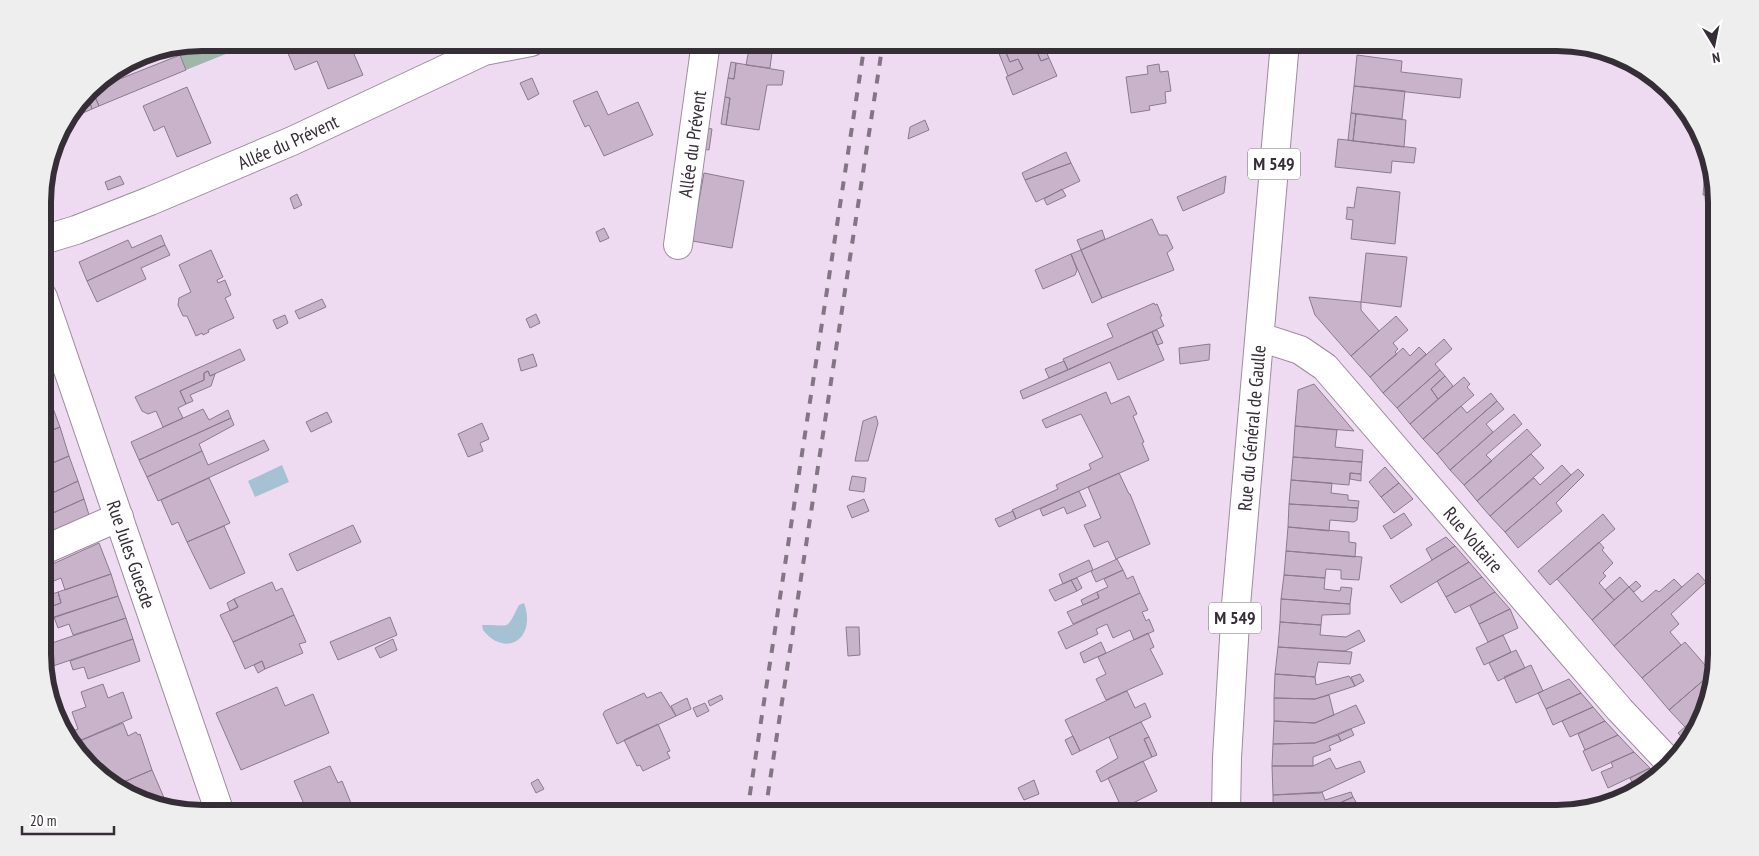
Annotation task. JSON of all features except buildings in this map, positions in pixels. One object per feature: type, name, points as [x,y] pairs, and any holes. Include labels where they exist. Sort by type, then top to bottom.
[{"type":"street","name":"Rue du Général de Gaulle","points":[[1226,804],[1226,758],[1236,605],[1284,51]]},
{"type":"street","name":"Allée du Prévent","points":[[52,237],[76,230],[150,201],[292,141],[482,52]]},
{"type":"street","name":"Allée du Prévent","points":[[678,245],[705,52]]},
{"type":"street","name":"Rue Jules Guesde","points":[[52,322],[217,805]]},
{"type":"street","name":"Rue Voltaire","points":[[1260,337],[1300,350],[1325,368],[1620,710],[1666,759]]},
{"type":"street","points":[[51,547],[119,517]]},
{"type":"green space","points":[[231,52],[186,70],[179,53]]},
{"type":"water","points":[[282,465],[289,482],[255,497],[248,481]]},
{"type":"water","points":[[524,603],[527,615],[526,626],[523,635],[517,640],[510,643],[501,643],[492,639],[483,630],[482,625],[506,625],[519,605]]},
{"type":"railway","points":[[766,805],[882,51]]},
{"type":"railway","points":[[748,805],[864,52]]}]
